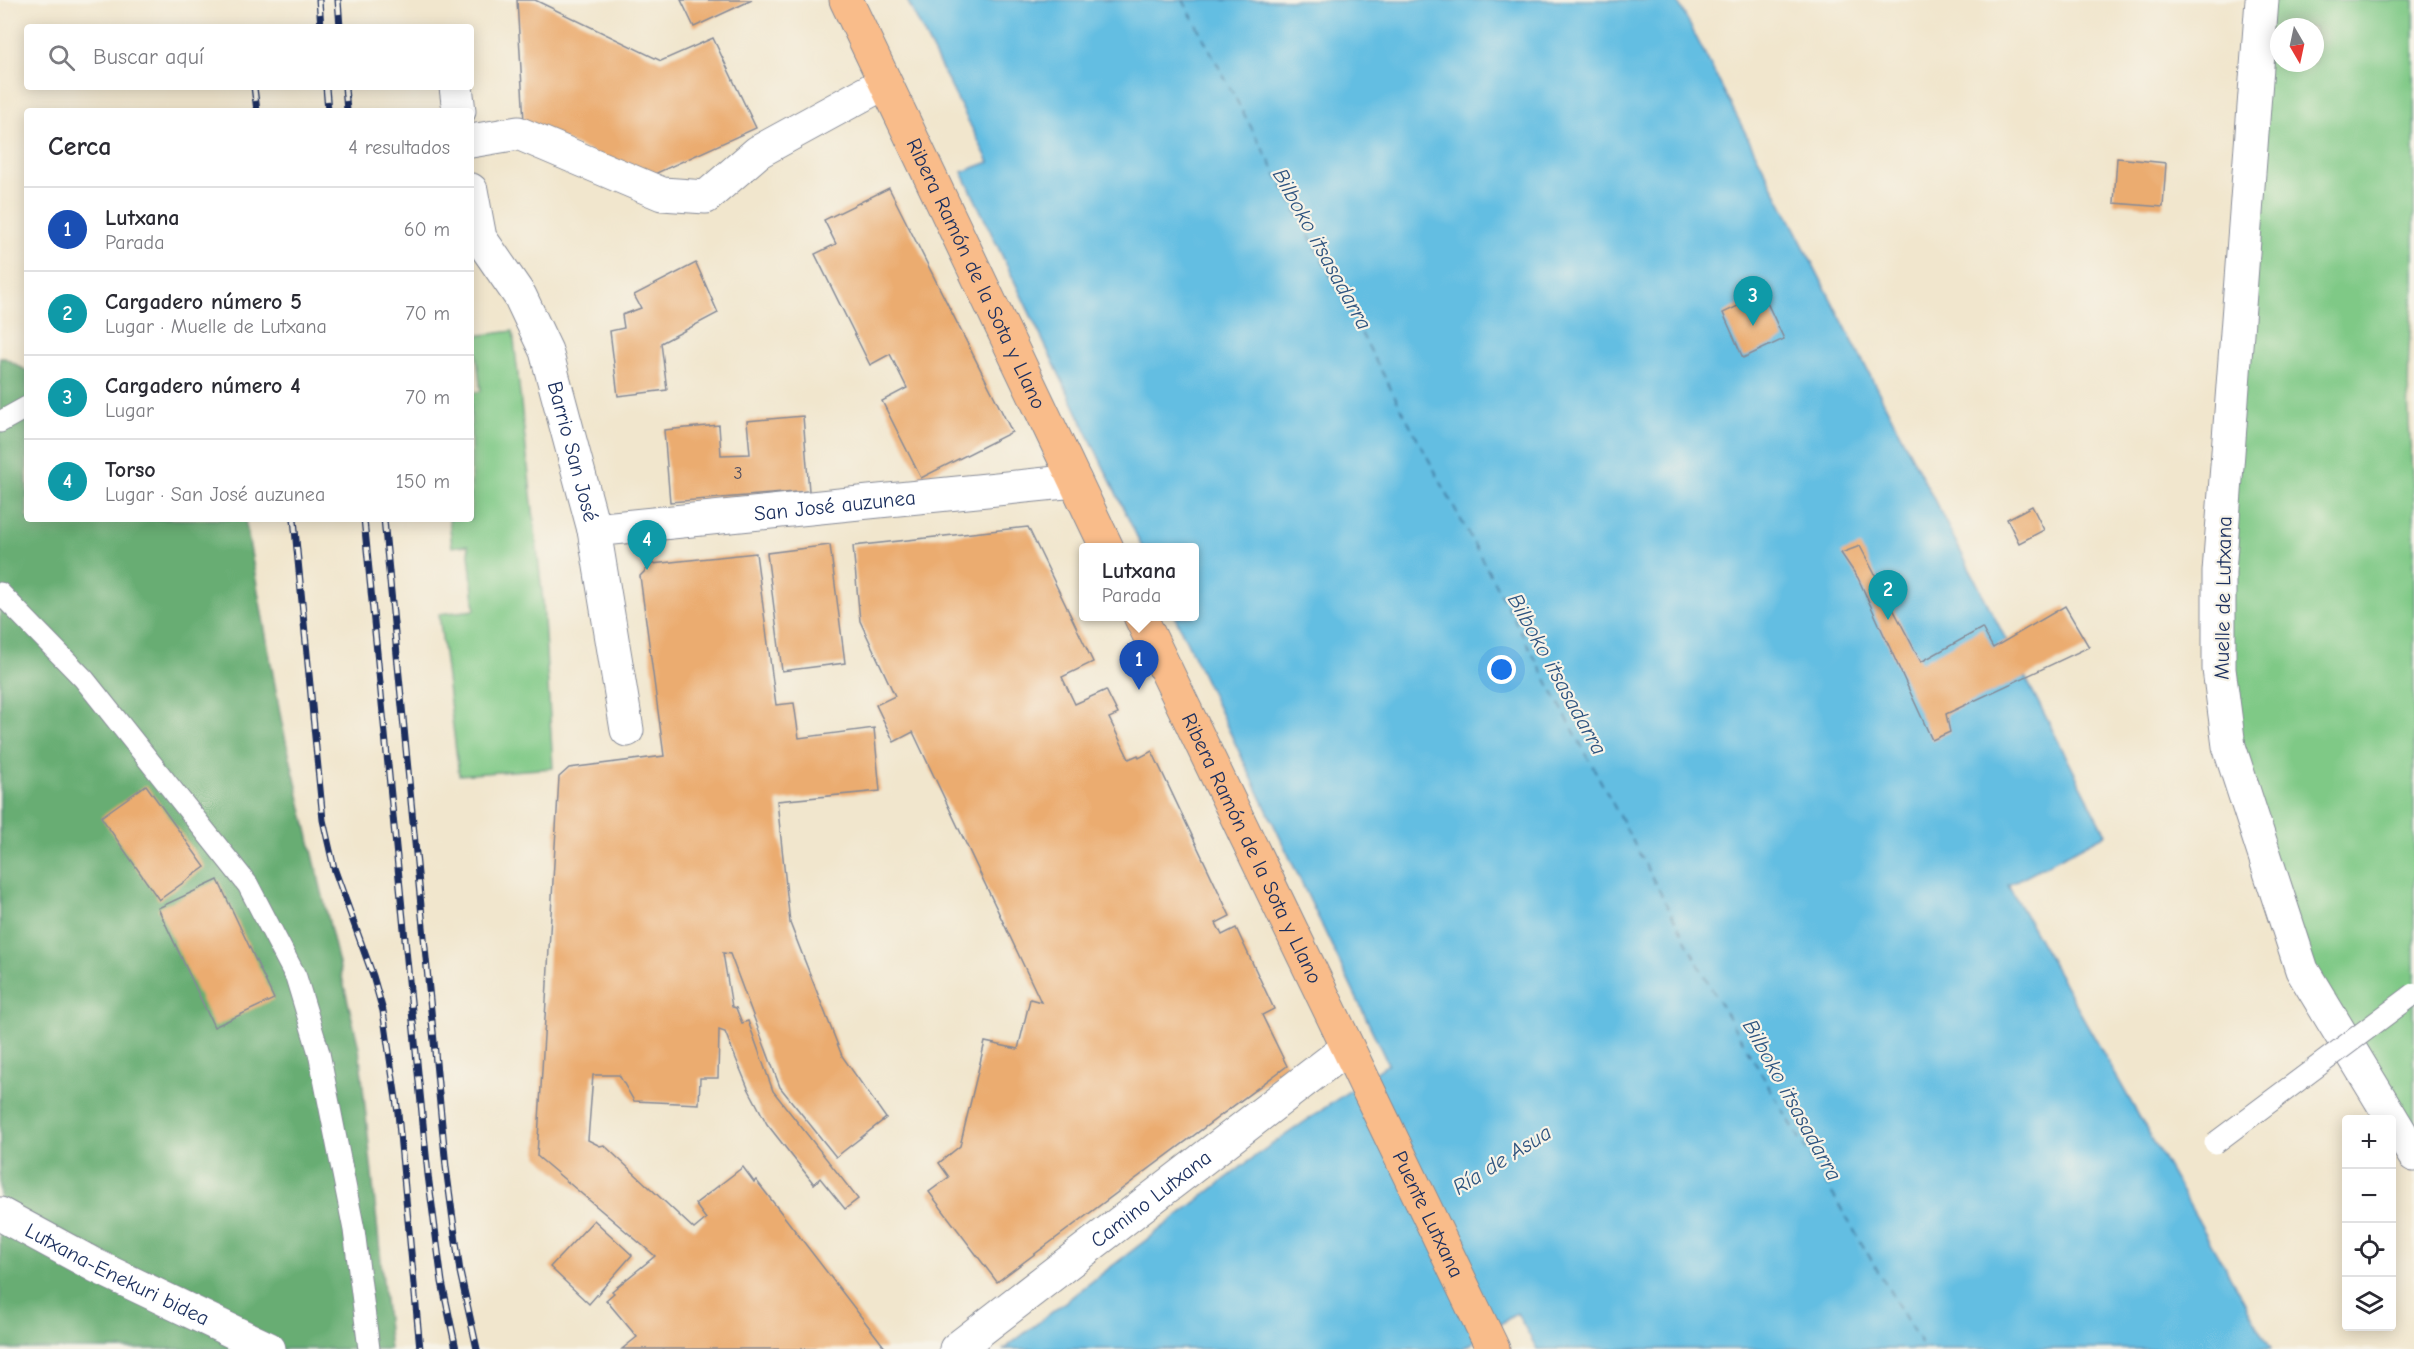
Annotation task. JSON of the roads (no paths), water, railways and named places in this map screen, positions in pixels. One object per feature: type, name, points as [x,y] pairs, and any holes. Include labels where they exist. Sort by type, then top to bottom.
[{"type":"main road","name":"Ribera Ramón de la Sota y Llano","points":[[846,0],[1105,543]]},
{"type":"main road","name":"Ribera Ramón de la Sota y Llano","points":[[1142,621],[1363,1080]]},
{"type":"main road","name":"Puente Lutxana","points":[[1363,1080],[1493,1349]]},
{"type":"street","name":"Muelle de Lutxana","points":[[2262,0],[2219,572],[2219,669],[2228,735],[2246,802],[2302,970],[2414,1155]]},
{"type":"street","points":[[474,140],[518,133],[662,194],[706,197],[758,152],[884,83]]},
{"type":"street","points":[[456,90],[459,108]]},
{"type":"street","name":"Barrio San José","points":[[474,206],[480,238],[520,296],[546,351],[594,530],[627,730]]},
{"type":"street","name":"San José auzunea","points":[[594,530],[1075,481]]},
{"type":"street","name":"Camino Lutxana","points":[[956,1349],[1347,1048]]},
{"type":"street","name":"Lutxana-Enekuri bidea","points":[[0,1214],[96,1266],[269,1349]]},
{"type":"lane","points":[[0,422],[24,409]]},
{"type":"lane","points":[[0,593],[84,679],[248,885],[297,977],[319,1053],[354,1230],[369,1349]]},
{"type":"lane","points":[[2215,1143],[2414,994]]},
{"type":"water","points":[[907,0],[1677,0],[2106,834],[2008,885],[2271,1349],[1537,1349],[1517,1313],[1462,1349],[1004,1349],[1258,1154],[1388,1064],[1177,621],[1199,621],[1199,543],[1140,543],[962,172],[989,162]]},
{"type":"railway","points":[[319,0],[321,24]]},
{"type":"railway","points":[[338,0],[340,24]]},
{"type":"railway","points":[[254,90],[257,108]]},
{"type":"railway","points":[[326,90],[328,108]]},
{"type":"railway","points":[[345,90],[347,108]]},
{"type":"railway","points":[[294,522],[323,820],[334,868],[373,976],[383,1011],[398,1113],[420,1349]]},
{"type":"railway","points":[[364,522],[428,1175],[442,1282],[456,1349]]},
{"type":"railway","points":[[384,522],[446,1167],[460,1272],[477,1349]]},
{"type":"place","name":"Cargadero número 4","points":[[1753,326]]},
{"type":"place","name":"Torso","points":[[647,570]]},
{"type":"place","name":"Cargadero número 5","points":[[1888,620]]},
{"type":"place","name":"Lutxana","points":[[1139,690]]},
{"type":"water label","name":"Bilboko itsasadarra","points":[[1322,249]]},
{"type":"water label","name":"Bilboko itsasadarra","points":[[1557,674]]},
{"type":"water label","name":"Bilboko itsasadarra","points":[[1792,1100]]},
{"type":"water label","name":"Ría de Asua","points":[[1502,1160]]}]
